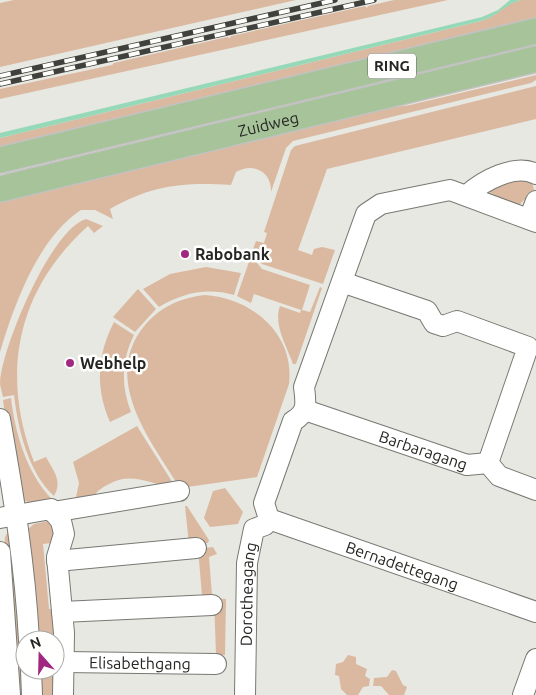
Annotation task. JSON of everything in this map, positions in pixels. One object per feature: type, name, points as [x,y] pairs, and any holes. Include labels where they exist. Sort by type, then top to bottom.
[{"type":"main road","name":"Zuidweg","points":[[0,160],[536,31]]},
{"type":"main road","name":"Zuidweg","points":[[0,189],[536,59]]},
{"type":"street","points":[[467,195],[483,182],[498,176],[528,170],[536,174]]},
{"type":"street","points":[[269,519],[264,503],[293,421],[301,417],[305,410],[304,387],[366,214],[372,208],[381,204],[450,190],[534,214]]},
{"type":"street","points":[[342,282],[427,311],[434,323],[443,326],[457,321],[528,347],[488,462]]},
{"type":"street","name":"Barbaragang","points":[[305,410],[467,465],[488,462],[499,476],[536,490]]},
{"type":"street","points":[[0,418],[8,517],[26,590],[28,630]]},
{"type":"street","points":[[8,517],[51,510],[53,512],[179,491]]},
{"type":"street","points":[[53,512],[61,522],[64,534],[58,550],[57,561],[63,630]]},
{"type":"street","name":"Bernadettegang","points":[[269,519],[536,612]]},
{"type":"street","name":"Dorotheagang","points":[[245,695],[248,554],[254,529],[265,525],[269,519]]},
{"type":"street","points":[[57,561],[196,548]]},
{"type":"street","points":[[0,552],[10,695]]},
{"type":"street","points":[[62,612],[212,605]]},
{"type":"street","points":[[523,695],[536,659]]},
{"type":"street","name":"Elisabethgang","points":[[65,662],[216,664]]},
{"type":"street","points":[[31,680],[32,695]]},
{"type":"street","points":[[63,680],[63,695]]},
{"type":"shaded area","points":[[14,0],[296,0],[0,67],[0,3]]},
{"type":"shaded area","points":[[394,0],[448,0],[0,99],[0,89],[365,6],[367,8],[368,6]]},
{"type":"shaded area","points":[[510,0],[521,0],[510,4],[492,17],[481,21],[0,138],[0,133],[482,17],[498,10]]},
{"type":"shaded area","points":[[521,0],[536,0],[536,21],[0,151],[0,138],[481,21],[510,4]]},
{"type":"shaded area","points":[[536,38],[536,44],[337,93],[267,116],[0,181],[0,175],[265,111],[316,93]]},
{"type":"shaded area","points":[[536,75],[536,80],[531,83],[293,141],[286,148],[271,192],[271,185],[265,174],[249,168],[236,172],[231,185],[183,185],[154,190],[140,195],[110,209],[113,219],[95,210],[81,210],[52,237],[40,255],[20,294],[0,352],[0,199],[372,110],[410,105]]},
{"type":"shaded area","points":[[536,86],[536,119],[327,169],[298,250],[312,255],[314,249],[322,247],[335,250],[323,284],[262,264],[252,252],[256,241],[264,243],[267,233],[264,232],[291,150],[295,146]]},
{"type":"shaded area","points":[[526,180],[532,182],[534,190],[519,205],[514,205],[487,191],[489,186]]},
{"type":"shaded area","points":[[86,219],[103,226],[94,233],[88,226],[64,251],[45,277],[31,305],[22,335],[17,365],[18,397],[24,429],[34,462],[46,457],[54,471],[58,485],[54,496],[37,475],[31,462],[18,422],[14,395],[3,397],[0,382],[9,343],[44,266],[72,227]]},
{"type":"shaded area","points":[[251,256],[262,269],[310,285],[302,310],[310,312],[320,287],[322,288],[296,364],[293,364],[279,328],[278,313],[280,306],[300,313],[301,310],[254,294],[251,303],[237,296]]},
{"type":"shaded area","points":[[206,267],[241,273],[234,295],[214,292],[195,293],[177,298],[159,307],[143,289],[170,274]]},
{"type":"shaded area","points":[[138,289],[156,309],[135,332],[113,317]]},
{"type":"shaded area","points":[[205,295],[238,303],[253,311],[266,322],[277,334],[285,349],[289,366],[289,384],[257,477],[180,488],[144,430],[129,388],[127,367],[132,346],[151,318],[172,304],[188,298]]},
{"type":"shaded area","points":[[114,322],[134,335],[127,354],[124,374],[125,393],[131,412],[110,422],[102,397],[100,372],[104,347]]},
{"type":"shaded area","points":[[11,398],[19,439],[29,465],[43,489],[52,499],[45,502],[33,503],[22,499],[10,453],[3,400]]},
{"type":"shaded area","points":[[137,426],[176,488],[142,480],[117,480],[99,490],[94,496],[75,502],[79,483],[73,462]]},
{"type":"shaded area","points":[[225,488],[243,512],[238,524],[210,527],[204,518],[213,491]]},
{"type":"shaded area","points":[[185,506],[187,506],[209,540],[208,543],[189,545]]},
{"type":"shaded area","points":[[48,521],[56,527],[51,543],[43,544],[49,609],[58,609],[58,630],[33,630],[26,531],[34,524]]},
{"type":"shaded area","points":[[10,528],[24,630],[15,630],[15,680],[27,680],[29,695],[16,695],[4,547],[5,537]]},
{"type":"shaded area","points":[[213,547],[217,554],[209,557],[212,595],[202,595],[198,549]]},
{"type":"shaded area","points":[[214,598],[226,599],[225,655],[216,655]]},
{"type":"shaded area","points":[[348,655],[356,657],[356,664],[367,669],[365,676],[370,679],[369,686],[363,687],[358,695],[347,695],[341,689],[339,676],[335,675],[336,664],[343,662]]},
{"type":"shaded area","points":[[392,670],[396,671],[403,685],[407,687],[404,695],[389,695],[381,686],[373,686],[374,678],[387,677]]},
{"type":"shaded area","points":[[36,680],[57,680],[57,695],[37,695]]},
{"type":"railway","points":[[0,76],[335,0]]},
{"type":"railway","points":[[0,84],[374,0]]},
{"type":"place","name":"Rabobank","points":[[185,254]]},
{"type":"place","name":"Webhelp","points":[[70,363]]}]
